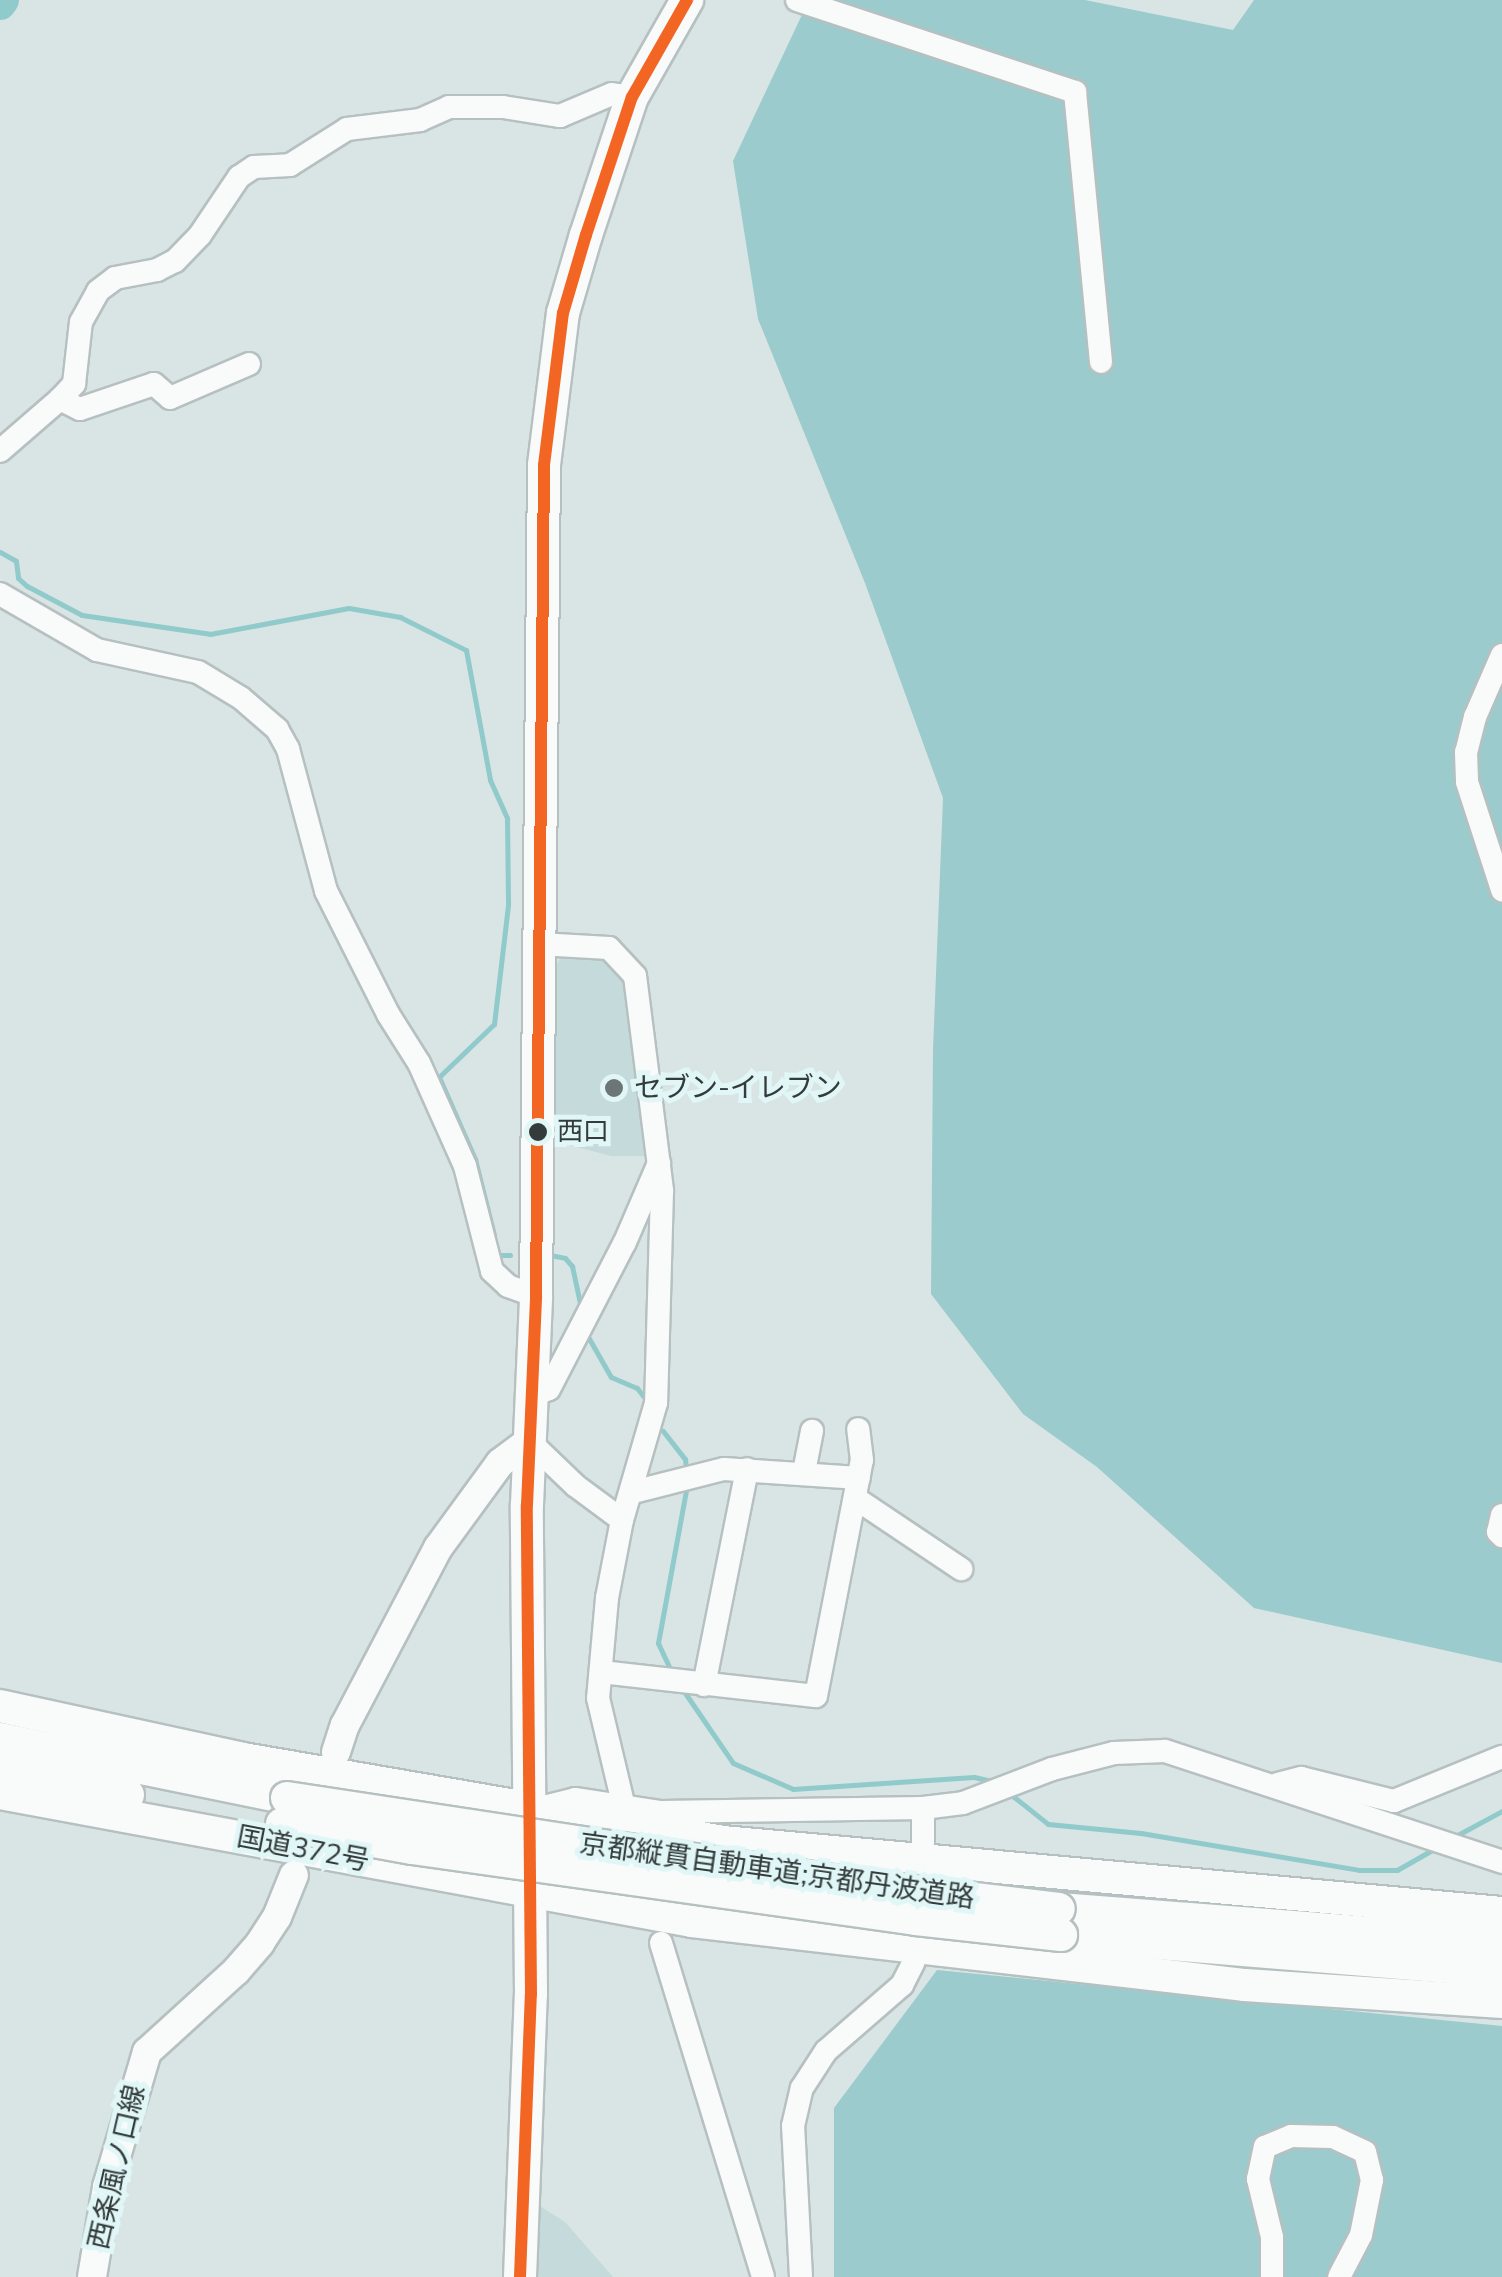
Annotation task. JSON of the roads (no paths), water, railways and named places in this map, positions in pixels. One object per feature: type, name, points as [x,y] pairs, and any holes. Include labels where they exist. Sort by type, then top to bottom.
[{"type":"highway","points":[[520,2277],[531,1994],[527,1891],[529,1441],[536,1296],[544,465],[550,387],[576,266],[632,97],[687,0]]},
{"type":"highway","points":[[0,1706],[243,1759],[722,1842],[1502,1913]]},
{"type":"highway","name":"京都縦貫自動車道;京都丹波道路","points":[[0,1739],[137,1782],[412,1848],[916,1920],[1060,1922],[1502,1943]]},
{"type":"highway","name":"京都縦貫自動車道;京都丹波道路","points":[[0,1768],[137,1782]]},
{"type":"highway","name":"国道372号","points":[[0,1793],[692,1921],[1245,1985],[1502,2002]]},
{"type":"highway","name":"京都縦貫自動車道;京都丹波道路","points":[[1060,1922],[1502,1971]]},
{"type":"main road","points":[[336,1752],[345,1725],[426,1568],[500,1464],[529,1441]]},
{"type":"main road","points":[[292,1820],[323,1790]]},
{"type":"main road","name":"西条風ノ口線","points":[[92,2277],[107,2187],[147,2052],[236,1971],[277,1917],[294,1875]]},
{"type":"street","points":[[796,0],[1075,92],[1102,362]]},
{"type":"street","points":[[0,451],[74,384],[78,336],[98,291],[115,278],[157,270],[175,261],[200,235],[230,187],[254,166],[290,165],[347,129],[420,120],[450,107],[503,107],[560,116],[612,94],[632,97]]},
{"type":"street","points":[[60,399],[80,408],[154,384],[170,398],[249,364]]},
{"type":"street","points":[[0,594],[97,650],[198,672],[241,698],[277,729],[288,749],[326,891],[380,1000],[419,1063],[458,1149],[481,1216],[492,1271],[508,1286],[536,1296]]},
{"type":"street","points":[[1502,655],[1475,717],[1466,752],[1466,782],[1502,890]]},
{"type":"street","points":[[538,944],[608,948],[635,976],[660,1163],[656,1402],[622,1520],[607,1598],[600,1672],[601,1723],[624,1806]]},
{"type":"street","points":[[530,1396],[549,1389],[625,1242],[660,1163]]},
{"type":"street","points":[[600,1672],[816,1696],[862,1460],[858,1429]]},
{"type":"street","points":[[804,1472],[812,1431]]},
{"type":"street","points":[[529,1441],[576,1486],[622,1520]]},
{"type":"street","points":[[633,1492],[724,1468],[804,1472],[857,1488],[961,1569]]},
{"type":"street","points":[[687,1684],[748,1470]]},
{"type":"street","points":[[1502,1515],[1498,1532],[1502,1536]]},
{"type":"street","points":[[530,1811],[575,1799],[661,1812],[923,1808],[963,1803],[1052,1769],[1114,1753],[1164,1751],[1502,1862]]},
{"type":"street","points":[[1273,1786],[1300,1778],[1394,1801],[1502,1758]]},
{"type":"street","points":[[923,1808],[923,1843]]},
{"type":"street","points":[[661,1943],[763,2277]]},
{"type":"street","points":[[801,2277],[793,2126],[802,2088],[826,2051],[902,1985],[913,1963]]},
{"type":"street","points":[[1272,2277],[1272,2237],[1258,2179],[1265,2148],[1291,2136],[1333,2137],[1365,2152],[1372,2180],[1362,2235],[1339,2277]]},
{"type":"waterway","points":[[0,4],[3,0]]},
{"type":"waterway","points":[[0,552],[16,561],[18,578],[27,586],[82,615],[210,634],[349,608],[400,617],[466,650],[490,780],[507,818],[508,905],[494,1024],[439,1077],[475,1159],[494,1235]]},
{"type":"waterway","points":[[497,1250],[498,1255],[510,1255]]},
{"type":"waterway","points":[[550,1255],[565,1258],[572,1266],[581,1308]]},
{"type":"waterway","points":[[587,1335],[611,1377],[637,1388],[647,1401]]},
{"type":"waterway","points":[[663,1431],[685,1459],[686,1469]]},
{"type":"waterway","points":[[672,1673],[658,1643],[687,1485]]},
{"type":"waterway","points":[[683,1690],[733,1763],[793,1789],[974,1777],[992,1781]]},
{"type":"waterway","points":[[1009,1793],[1048,1824],[1141,1833],[1359,1870],[1397,1870],[1434,1849]]},
{"type":"waterway","points":[[1452,1838],[1502,1811]]},
{"type":"place","name":"セブン-イレブン","points":[[614,1088]]},
{"type":"place","name":"西口","points":[[538,1132]]}]
